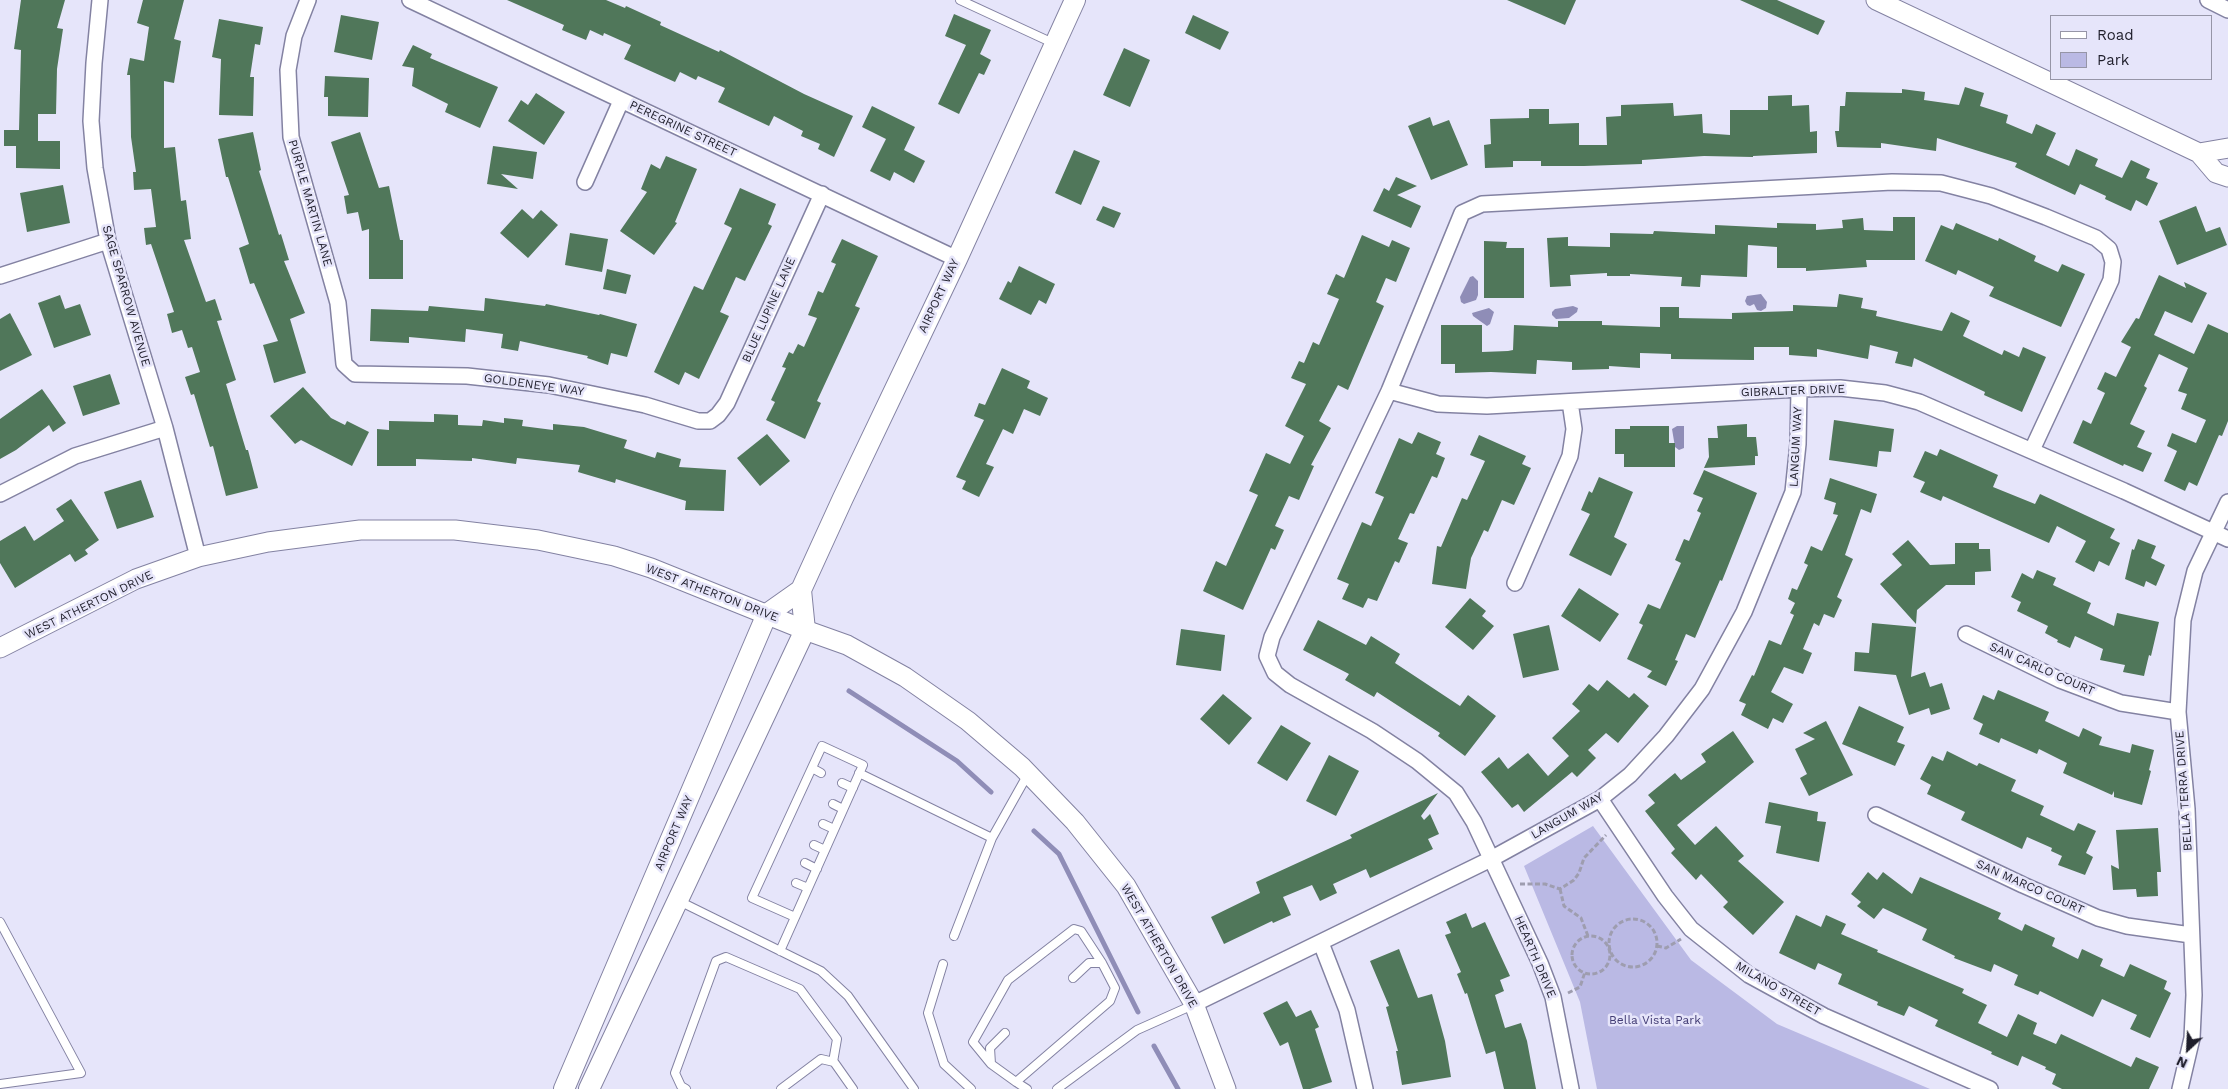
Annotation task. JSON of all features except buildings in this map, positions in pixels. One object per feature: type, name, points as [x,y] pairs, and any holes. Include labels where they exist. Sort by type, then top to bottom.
[{"type":"main road","name":"AIRPORT WAY","points":[[564,1089],[768,614],[801,590],[957,259],[1075,0]]},
{"type":"main road","points":[[589,1089],[805,630],[801,590]]},
{"type":"street","name":"SAGE SPARROW AVENUE","points":[[100,0],[91,121],[95,168],[108,241],[165,428],[198,557]]},
{"type":"street","name":"PURPLE MARTIN LANE","points":[[308,0],[294,36],[288,70],[292,138],[338,303],[344,364],[355,374]]},
{"type":"street","name":"PEREGRINE STREET","points":[[410,0],[957,259]]},
{"type":"street","points":[[1876,0],[2199,153],[2216,173],[2228,177]]},
{"type":"street","points":[[2208,0],[2228,10]]},
{"type":"street","points":[[585,182],[621,101]]},
{"type":"street","points":[[2199,153],[2228,148]]},
{"type":"street","name":"HEARTH DRIVE","points":[[1572,1089],[1553,997],[1540,963],[1474,822],[1456,794],[1417,761],[1372,731],[1290,685],[1275,673],[1267,656],[1272,637],[1389,391],[1462,213],[1482,204],[1892,182],[1941,183],[1990,196],[2096,238],[2109,249],[2113,262],[2111,280],[2032,450]]},
{"type":"street","name":"BLUE LUPINE LANE","points":[[710,421],[727,403],[822,194]]},
{"type":"street","points":[[0,276],[108,241]]},
{"type":"street","name":"GOLDENEYE WAY","points":[[355,374],[467,376],[549,385],[645,405],[698,421],[710,421]]},
{"type":"street","name":"GIBRALTER DRIVE","points":[[1389,391],[1438,404],[1487,406],[1799,389],[1840,388],[1885,393],[1919,402],[2032,450],[2228,539]]},
{"type":"street","name":"LANGUM WAY","points":[[1194,1004],[1491,859],[1600,799],[1630,775],[1666,736],[1702,688],[1744,612],[1794,492],[1798,444],[1799,389]]},
{"type":"street","points":[[1515,583],[1570,456],[1574,429],[1570,402]]},
{"type":"street","points":[[0,494],[75,456],[165,428]]},
{"type":"street","name":"BELLA TERRA DRIVE","points":[[2180,1089],[2192,1038],[2194,995],[2186,809],[2178,712],[2183,620],[2195,571],[2228,502]]},
{"type":"street","name":"WEST ATHERTON DRIVE","points":[[0,648],[136,579],[198,557],[268,542],[360,530],[455,530],[538,540],[614,556],[651,568],[847,645],[905,677],[968,721],[1028,774],[1075,822],[1126,886],[1194,1004],[1226,1089]]},
{"type":"street","name":"SAN CARLO COURT","points":[[1966,634],[2060,680],[2121,703],[2178,712]]},
{"type":"street","name":"MILANO STREET","points":[[1600,799],[1665,896],[1691,929],[1749,975],[1824,1016],[1990,1089]]},
{"type":"street","name":"SAN MARCO COURT","points":[[1876,815],[2023,885],[2098,918],[2127,926],[2191,935]]},
{"type":"street","points":[[1321,942],[1347,1010],[1365,1089]]},
{"type":"lane","points":[[960,0],[1055,44]]},
{"type":"lane","points":[[780,951],[863,765],[822,746],[752,898],[795,917]]},
{"type":"lane","points":[[812,768],[821,773]]},
{"type":"lane","points":[[859,773],[992,838]]},
{"type":"lane","points":[[954,936],[992,838],[1028,774]]},
{"type":"lane","points":[[842,783],[853,788]]},
{"type":"lane","points":[[802,790],[811,794]]},
{"type":"lane","points":[[833,804],[843,810]]},
{"type":"lane","points":[[793,809],[801,813]]},
{"type":"lane","points":[[823,824],[834,829]]},
{"type":"lane","points":[[783,830],[792,834]]},
{"type":"lane","points":[[814,845],[825,850]]},
{"type":"lane","points":[[774,849],[783,853]]},
{"type":"lane","points":[[805,863],[817,869]]},
{"type":"lane","points":[[765,870],[773,873]]},
{"type":"lane","points":[[796,883],[808,888]]},
{"type":"lane","points":[[677,900],[821,970],[848,996],[912,1088]]},
{"type":"lane","points":[[0,922],[81,1073],[0,1084]]},
{"type":"lane","points":[[1016,1082],[1110,1001],[1115,988],[1102,962],[1081,931],[1074,929],[1008,980],[973,1042],[991,1064],[1016,1082],[1028,1089]]},
{"type":"lane","points":[[686,1089],[681,1086],[675,1073],[716,961],[726,957],[800,988],[837,1039],[833,1062]]},
{"type":"lane","points":[[1073,978],[1089,963],[1102,962]]},
{"type":"lane","points":[[943,964],[928,1013],[944,1064],[971,1089]]},
{"type":"lane","points":[[1057,1089],[1138,1030],[1194,1004]]},
{"type":"lane","points":[[991,1064],[990,1048],[1005,1032]]},
{"type":"lane","points":[[781,1089],[821,1059],[833,1062],[853,1089]]},
{"type":"path","points":[[1560,889],[1574,880],[1579,873],[1584,858],[1590,850],[1617,825]]},
{"type":"path","points":[[1504,886],[1545,884],[1560,889]]},
{"type":"path","points":[[1560,889],[1564,906],[1581,918],[1588,936]]},
{"type":"path","points":[[1588,936],[1578,941],[1572,950],[1574,962],[1585,972],[1594,974],[1605,968],[1609,963],[1610,950],[1610,935],[1614,928],[1627,920],[1635,919],[1649,925],[1657,938],[1657,946],[1650,960],[1635,967],[1620,963],[1610,950],[1600,937],[1588,936]]},
{"type":"path","points":[[1657,946],[1666,948],[1674,945],[1691,929]]},
{"type":"path","points":[[1553,997],[1573,992],[1580,987],[1585,972]]},
{"type":"green space","name":"Bella Vista Park","points":[[1593,826],[1691,960],[1777,1024],[1930,1089],[1597,1089],[1580,1002],[1524,866]]},
{"type":"shaded area","points":[[1473,276],[1478,281],[1478,295],[1476,300],[1464,304],[1461,302],[1460,297],[1470,277]]},
{"type":"shaded area","points":[[1761,294],[1767,302],[1766,308],[1761,311],[1757,310],[1754,304],[1747,305],[1745,301],[1747,296]]},
{"type":"shaded area","points":[[1573,306],[1578,308],[1577,312],[1569,318],[1556,319],[1552,315],[1555,309]]},
{"type":"shaded area","points":[[1489,308],[1494,312],[1490,324],[1487,326],[1473,316],[1472,313]]},
{"type":"shaded area","points":[[1677,426],[1684,426],[1684,448],[1679,450],[1675,447],[1672,429]]},
{"type":"waterway","points":[[849,691],[957,761],[991,792]]},
{"type":"waterway","points":[[1034,831],[1059,854],[1138,1012]]},
{"type":"waterway","points":[[1154,1046],[1178,1089]]}]
